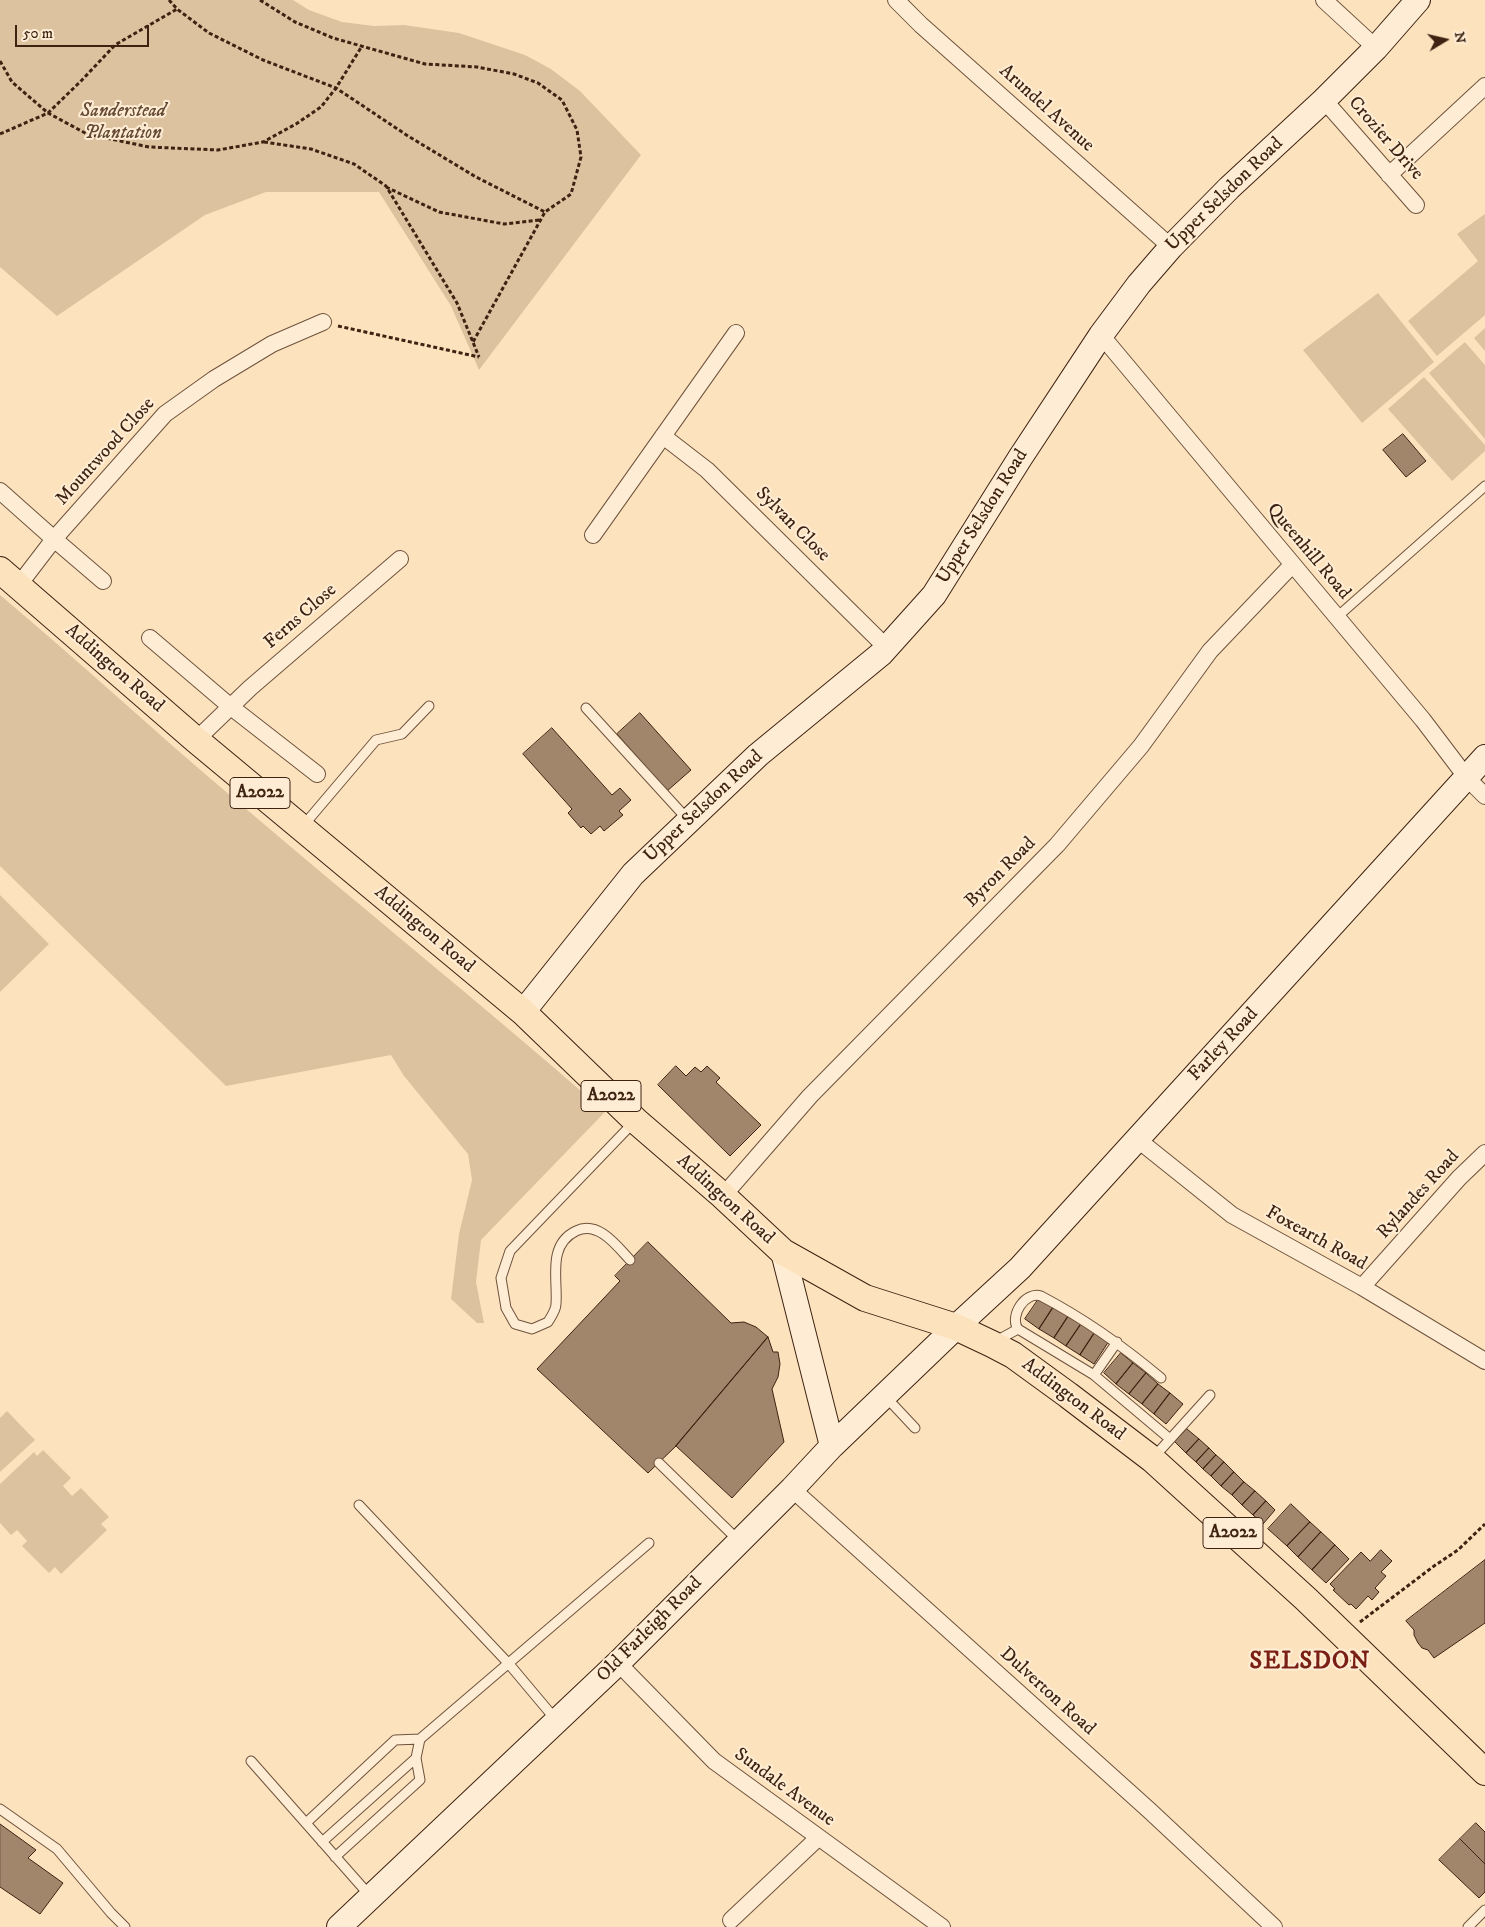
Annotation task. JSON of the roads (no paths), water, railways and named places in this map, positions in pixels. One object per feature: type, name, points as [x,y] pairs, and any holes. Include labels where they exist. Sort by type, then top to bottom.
[{"type":"main road","name":"Addington Road","points":[[9,578],[196,740],[524,1012],[636,1120],[723,1196],[783,1252],[864,1298],[956,1327],[1013,1355],[1152,1460],[1343,1634],[1485,1772]]},
{"type":"street","name":"Arundel Avenue","points":[[896,0],[921,25],[1170,247]]},
{"type":"street","points":[[1324,0],[1376,48]]},
{"type":"street","name":"Upper Selsdon Road","points":[[524,1012],[633,874],[758,755],[887,648],[934,595],[1020,458],[1101,335],[1139,284],[1170,247],[1228,188],[1324,100],[1376,48],[1418,0]]},
{"type":"street","points":[[1389,175],[1485,86]]},
{"type":"street","name":"Crozier Drive","points":[[1324,100],[1416,205]]},
{"type":"street","name":"Mountwood Close","points":[[9,578],[54,539],[165,414],[214,380],[272,344],[323,322]]},
{"type":"street","points":[[593,535],[736,333]]},
{"type":"street","name":"Queenhill Road","points":[[1101,335],[1292,566],[1423,720],[1467,778],[1485,796]]},
{"type":"street","name":"Sylvan Close","points":[[663,436],[707,470],[887,648]]},
{"type":"street","points":[[0,490],[103,581]]},
{"type":"street","name":"Ferns Close","points":[[196,740],[305,639],[400,559]]},
{"type":"street","name":"Byron Road","points":[[723,1196],[810,1096],[1057,845],[1141,746],[1210,651],[1292,566]]},
{"type":"street","points":[[150,638],[231,707],[317,774]]},
{"type":"street","name":"Farley Road","points":[[956,1327],[1020,1268],[1485,757]]},
{"type":"street","name":"Foxearth Road","points":[[1137,1139],[1232,1215],[1362,1287],[1485,1361]]},
{"type":"street","name":"Rylandes Road","points":[[1362,1287],[1459,1178],[1485,1153]]},
{"type":"street","points":[[783,1252],[832,1446]]},
{"type":"street","name":"Old Farleigh Road","points":[[345,1925],[371,1897],[618,1663],[740,1542],[832,1446],[956,1327]]},
{"type":"street","name":"Dulverton Road","points":[[792,1489],[1150,1811],[1274,1927]]},
{"type":"street","name":"Sundale Avenue","points":[[618,1663],[714,1761],[942,1927]]},
{"type":"street","points":[[732,1920],[818,1838]]},
{"type":"lane","points":[[1337,617],[1485,486]]},
{"type":"lane","points":[[302,828],[376,740],[402,734],[429,706]]},
{"type":"lane","points":[[586,708],[689,821]]},
{"type":"lane","points":[[630,1260],[602,1232],[581,1228],[568,1235],[558,1251],[555,1268],[556,1306],[548,1322],[532,1329],[515,1324],[506,1308],[501,1278],[510,1251],[636,1120]]},
{"type":"lane","points":[[1160,1378],[1117,1342],[1066,1309],[1037,1295],[1027,1298],[1018,1310],[1014,1320],[1018,1329],[1094,1374],[1170,1439]]},
{"type":"lane","points":[[992,1344],[1018,1329]]},
{"type":"lane","points":[[1094,1374],[1117,1342]]},
{"type":"lane","points":[[1152,1460],[1210,1395]]},
{"type":"lane","points":[[885,1396],[915,1428]]},
{"type":"lane","points":[[659,1463],[740,1542]]},
{"type":"lane","points":[[359,1505],[509,1664],[556,1720]]},
{"type":"lane","points":[[306,1823],[395,1740],[420,1739],[649,1543]]},
{"type":"lane","points":[[335,1857],[420,1780],[416,1758],[420,1739]]},
{"type":"lane","points":[[322,1842],[416,1758]]},
{"type":"lane","points":[[251,1761],[371,1897]]},
{"type":"lane","points":[[0,1809],[57,1849],[110,1913],[125,1927]]},
{"type":"lane","points":[[1468,1927],[1485,1910]]},
{"type":"district","name":"SELSDON","points":[[1310,1663]]},
{"type":"park label","name":"Sanderstead Plantation","points":[[123,123]]}]
